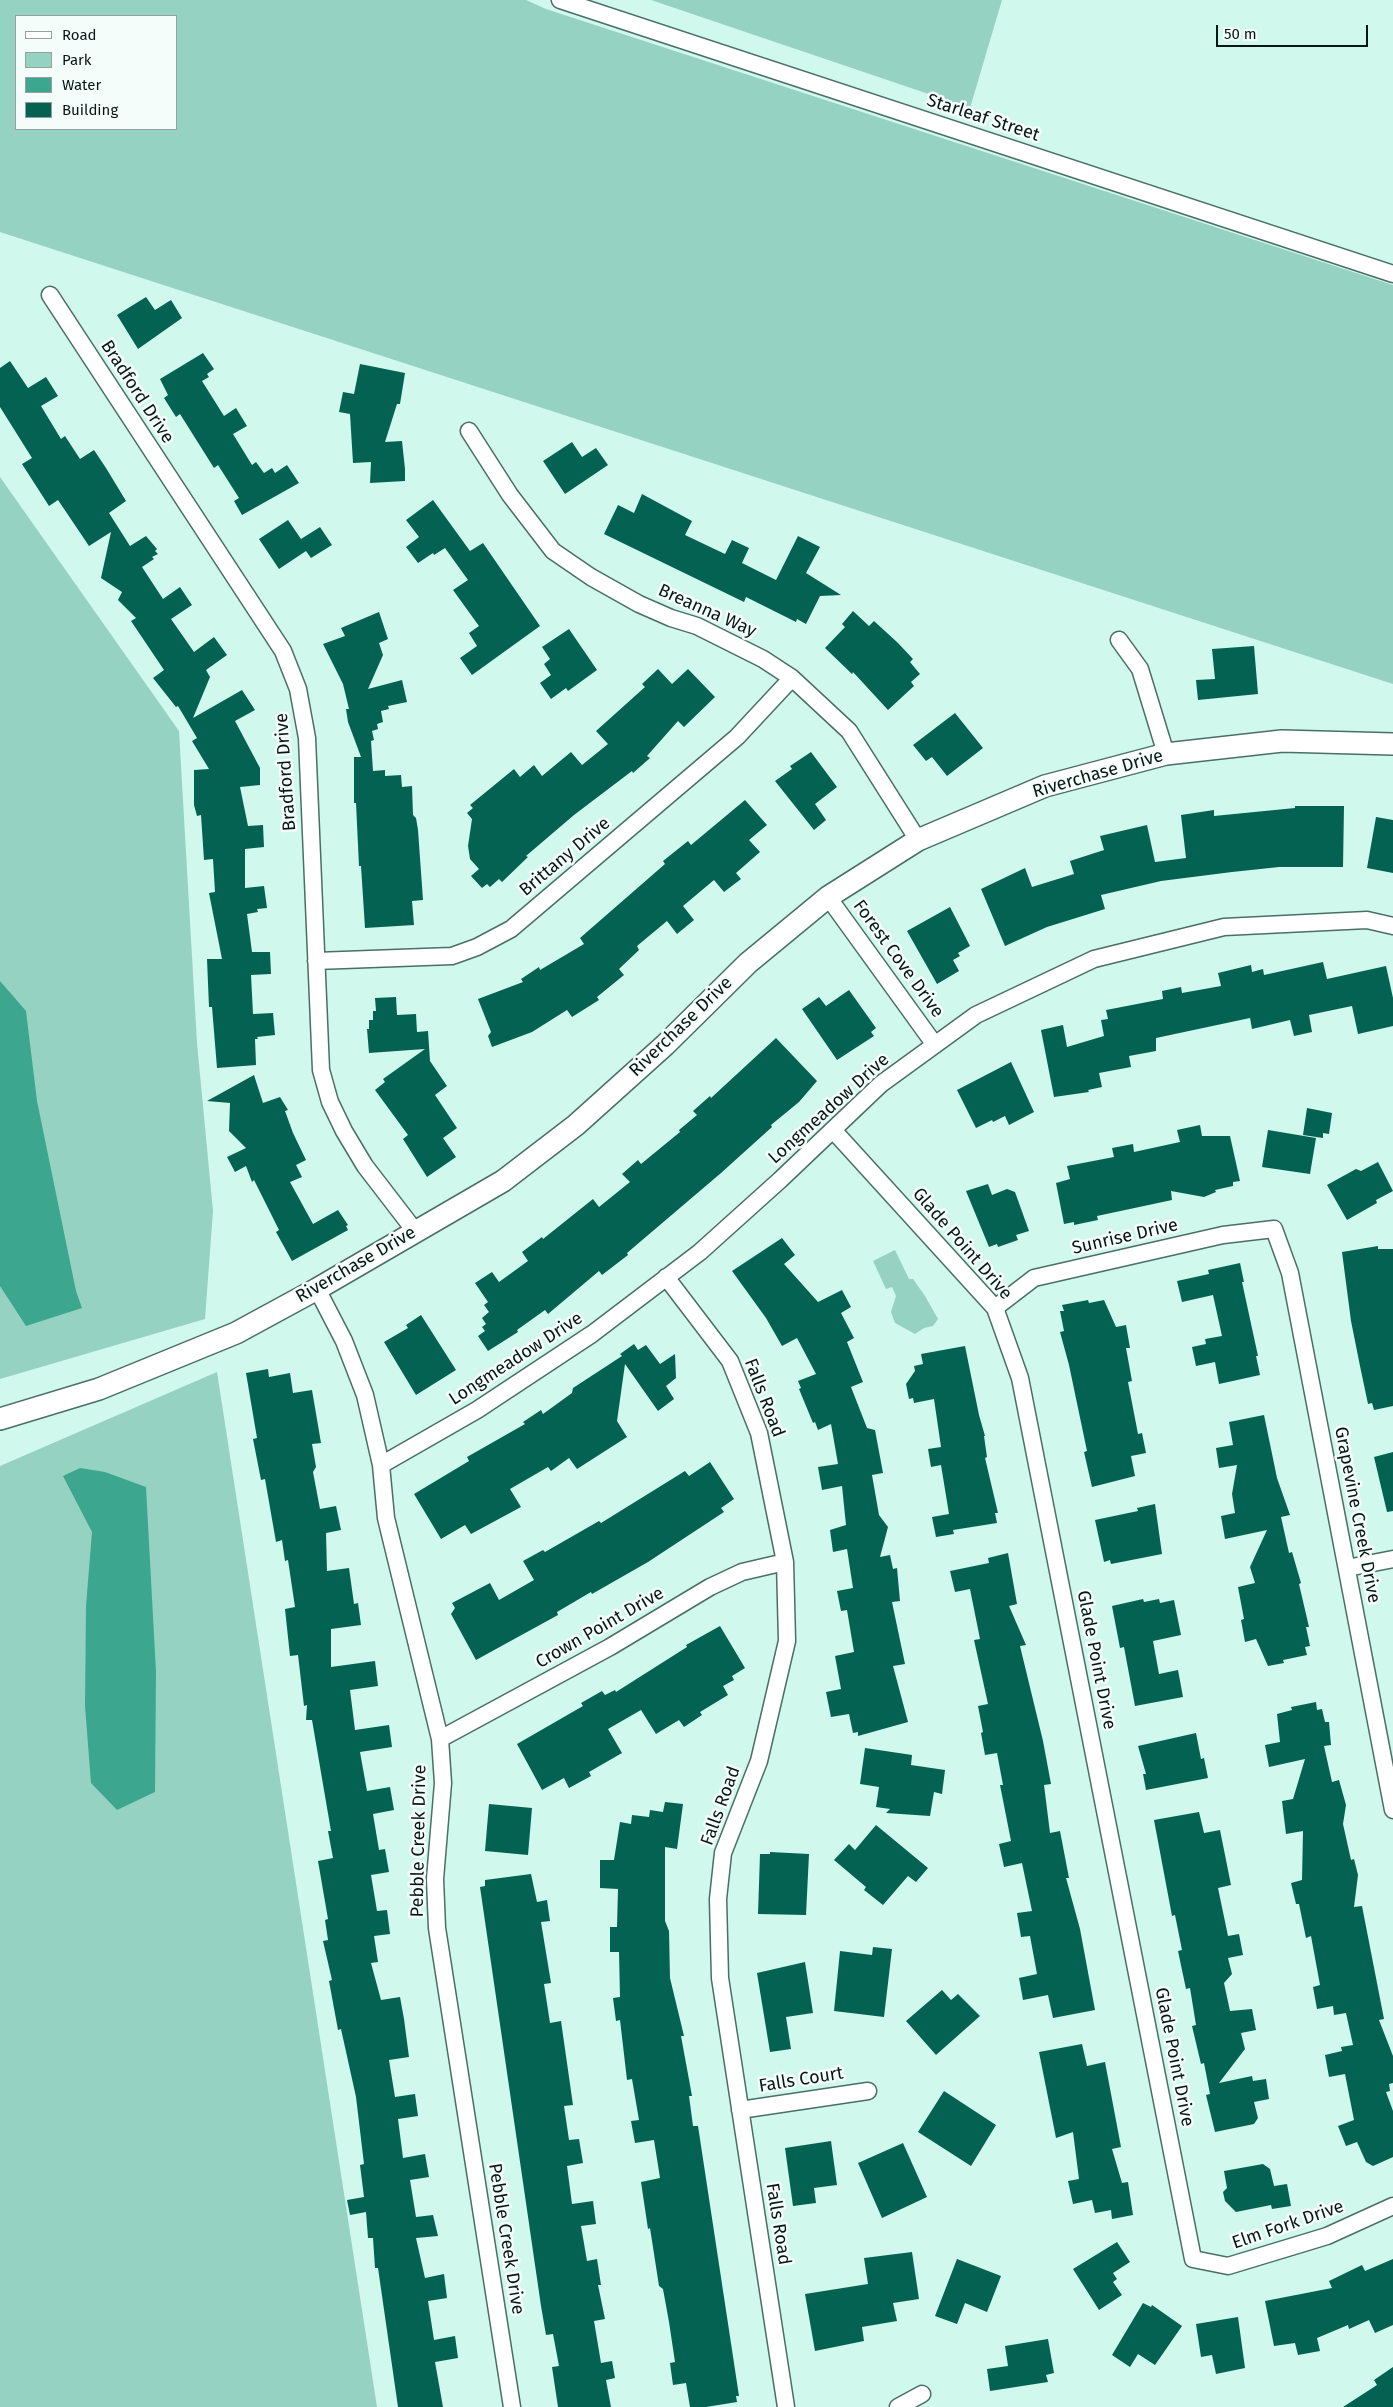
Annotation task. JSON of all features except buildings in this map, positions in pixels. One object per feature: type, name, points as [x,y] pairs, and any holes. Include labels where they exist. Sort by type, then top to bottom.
[{"type":"street","name":"Starleaf Street","points":[[560,0],[1393,274]]},
{"type":"street","name":"Bradford Drive","points":[[50,295],[282,651],[298,689],[307,738],[321,1070],[330,1102],[344,1131],[365,1166],[415,1231]]},
{"type":"street","name":"Breanna Way","points":[[469,430],[510,495],[553,551],[591,577],[639,604],[671,618],[697,626],[764,659],[792,678],[849,731],[918,840]]},
{"type":"street","points":[[1119,640],[1140,669],[1166,754]]},
{"type":"street","name":"Brittany Drive","points":[[316,961],[452,956],[477,947],[511,929],[737,737],[792,678]]},
{"type":"street","name":"Riverchase Drive","points":[[0,1419],[99,1389],[236,1333],[317,1289],[503,1181],[576,1125],[665,1045],[748,963],[828,897],[918,840],[1045,786],[1166,754],[1282,741],[1393,744]]},
{"type":"street","name":"Forest Cove Drive","points":[[828,897],[935,1045]]},
{"type":"street","name":"Longmeadow Drive","points":[[381,1465],[477,1410],[592,1334],[714,1239],[881,1084],[976,1015],[1094,959],[1224,927],[1368,920],[1393,926]]},
{"type":"street","name":"Glade Point Drive","points":[[833,1130],[995,1308],[1020,1378],[1193,2259]]},
{"type":"street","name":"Sunrise Drive","points":[[995,1308],[1034,1278],[1223,1235],[1274,1230]]},
{"type":"street","name":"Grapevine Creek Drive","points":[[1274,1230],[1290,1273],[1393,1810]]},
{"type":"street","name":"Falls Road","points":[[666,1277],[730,1361],[760,1433],[785,1562],[787,1641],[759,1761],[723,1853],[718,1899],[720,1978],[786,2407]]},
{"type":"street","name":"Pebble Creek Drive","points":[[317,1289],[344,1340],[365,1395],[381,1465],[386,1518],[440,1739],[443,1783],[435,1879],[437,1928],[512,2407]]},
{"type":"street","points":[[1347,1568],[1393,1559]]},
{"type":"street","name":"Crown Point Drive","points":[[440,1739],[610,1648],[710,1587],[742,1572],[785,1562]]},
{"type":"street","name":"Falls Court","points":[[740,2110],[868,2090]]},
{"type":"street","name":"Elm Fork Drive","points":[[1193,2259],[1228,2266],[1327,2236],[1393,2206]]},
{"type":"street","points":[[898,2407],[922,2394]]},
{"type":"green space","points":[[0,0],[526,0],[546,9],[1393,285],[1393,684],[0,232]]},
{"type":"green space","points":[[651,0],[1002,0],[970,108]]},
{"type":"green space","points":[[0,477],[179,731],[197,1043],[213,1211],[205,1319],[0,1379]]},
{"type":"green space","points":[[895,1250],[909,1279],[913,1279],[938,1319],[933,1326],[924,1328],[915,1334],[895,1323],[891,1312],[896,1296],[892,1287],[886,1289],[873,1261]]},
{"type":"green space","points":[[217,1372],[377,2407],[0,2407],[0,1466]]},
{"type":"water","points":[[0,981],[26,1011],[37,1101],[76,1291],[82,1308],[26,1326],[0,1286]]},
{"type":"water","points":[[80,1468],[105,1472],[146,1487],[156,1672],[155,1792],[117,1810],[91,1783],[85,1706],[86,1606],[92,1532],[63,1476]]}]
